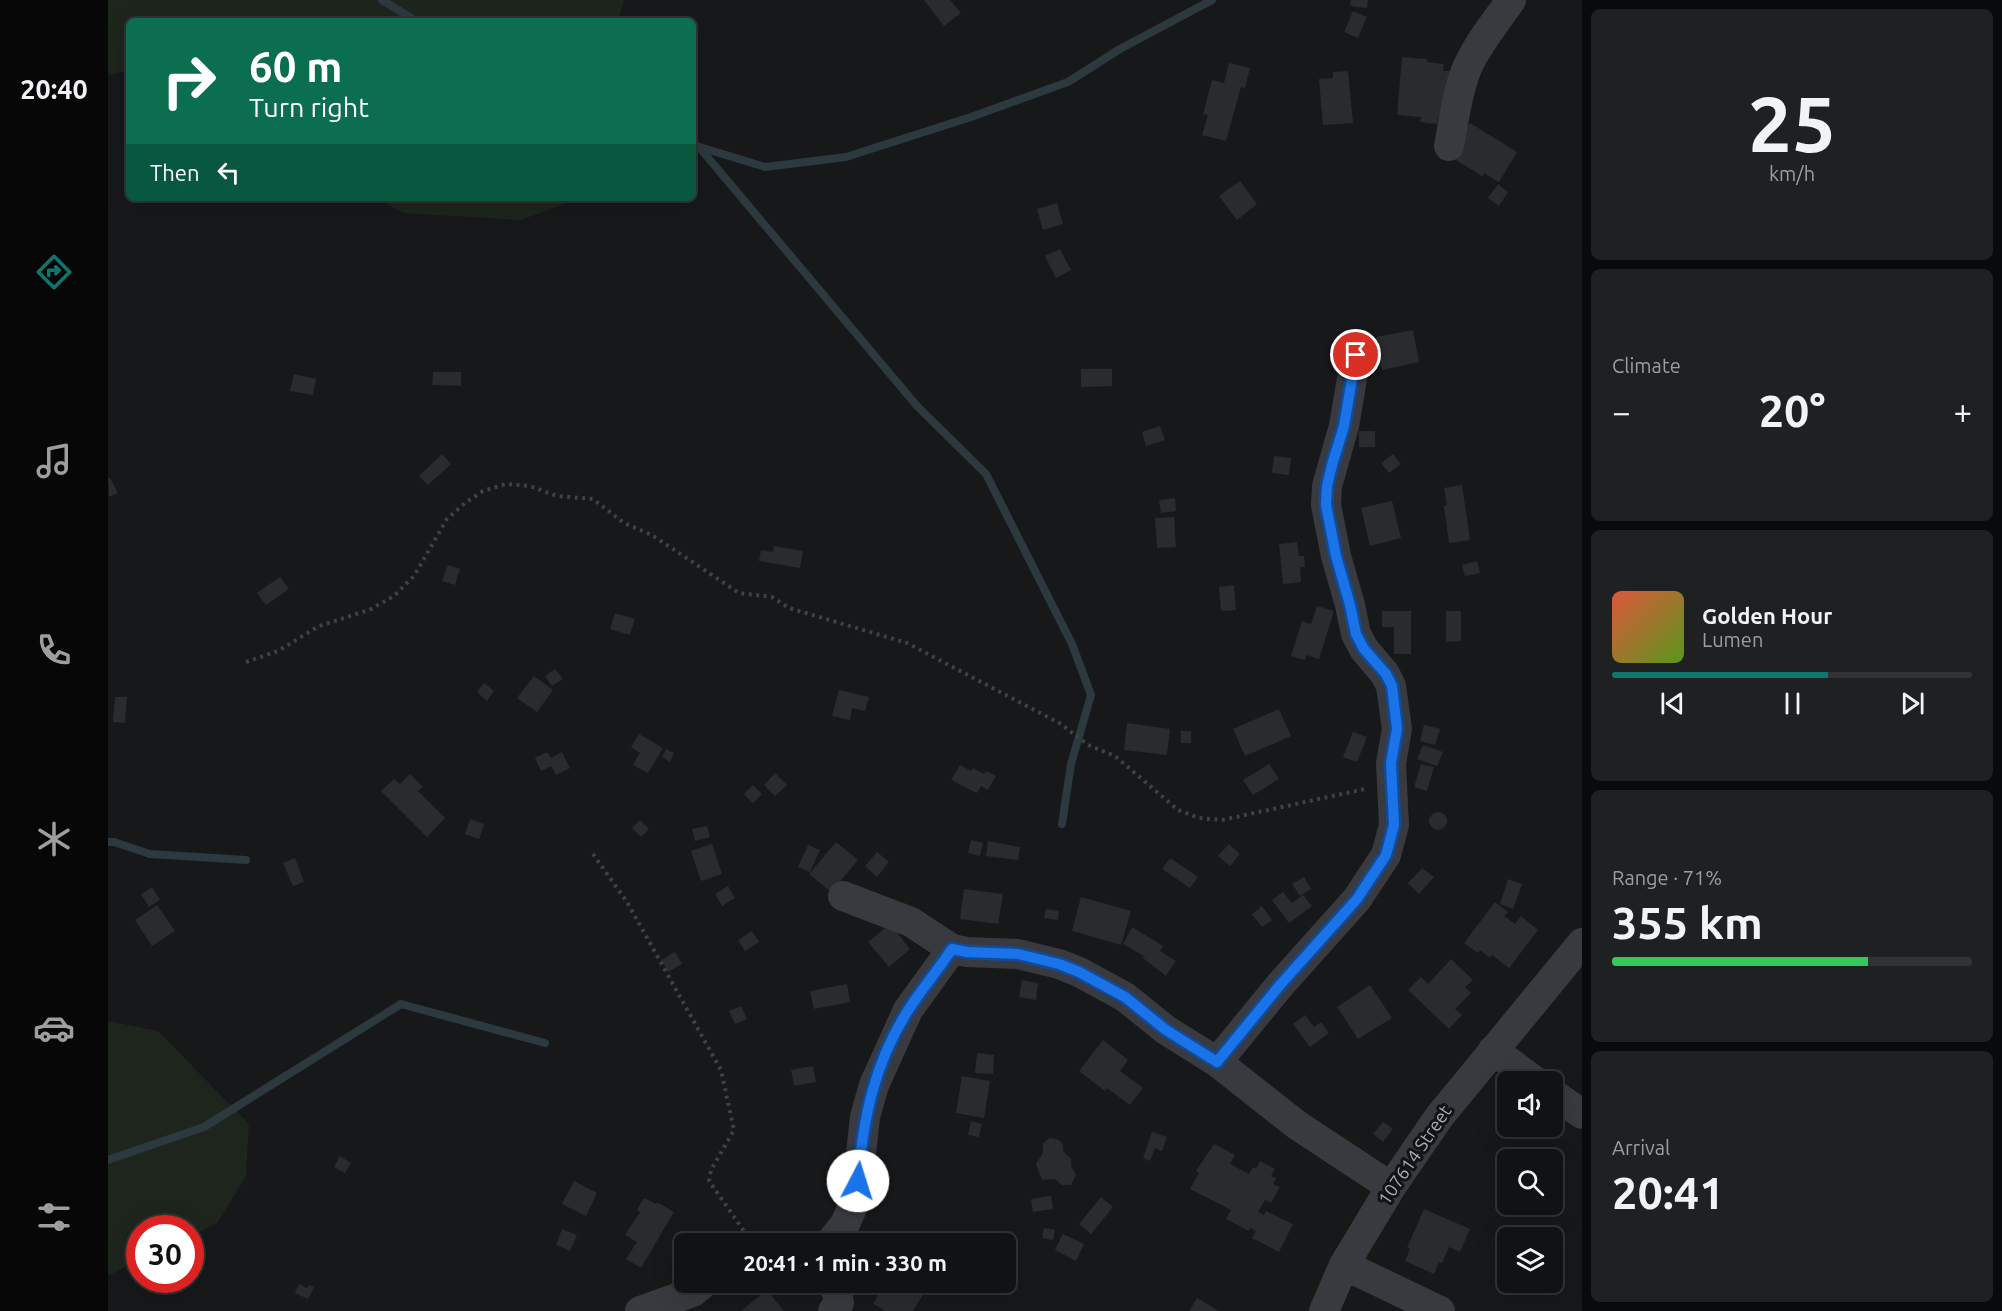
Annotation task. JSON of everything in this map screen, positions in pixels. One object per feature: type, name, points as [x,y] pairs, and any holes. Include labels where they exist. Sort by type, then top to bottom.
[{"type":"street","points":[[1449,146],[1457,101],[1467,69],[1477,49],[1511,0]]},
{"type":"street","points":[[1217,1062],[1280,985],[1357,899],[1386,855],[1394,825],[1391,763],[1397,729],[1392,686],[1386,674],[1364,649],[1356,634],[1336,556],[1326,505],[1327,486],[1344,426],[1356,355]]},
{"type":"street","points":[[843,896],[911,922],[952,949],[967,952],[1018,954],[1059,964],[1079,972],[1125,997],[1166,1030],[1217,1062],[1297,1125],[1391,1187]]},
{"type":"street","name":"107614 Street","points":[[1324,1311],[1344,1266],[1391,1187],[1439,1117],[1582,943]]},
{"type":"street","points":[[840,1233],[853,1206],[857,1190],[865,1117],[874,1085],[908,1010],[952,949]]},
{"type":"street","points":[[1494,1050],[1522,1071]]},
{"type":"street","points":[[1563,1101],[1582,1114]]},
{"type":"street","points":[[1344,1266],[1440,1311]]},
{"type":"street","points":[[640,1311],[690,1293]]},
{"type":"street","points":[[833,1311],[840,1303],[837,1293]]},
{"type":"path","points":[[246,662],[278,651],[319,626],[369,610],[394,596],[414,576],[447,519],[465,503],[483,491],[506,484],[530,486],[557,496],[593,499],[624,523],[652,535],[739,593],[772,597],[789,608],[907,644],[1061,724],[1088,745],[1115,756],[1178,810],[1199,818],[1222,820],[1372,788],[1391,794]]},
{"type":"path","points":[[593,854],[627,902],[721,1070],[734,1130],[711,1170],[709,1181],[745,1233]]},
{"type":"shaded area","points":[[108,0],[624,0],[619,18],[126,18],[126,71],[108,76]]},
{"type":"shaded area","points":[[381,201],[572,201],[521,220],[403,213]]},
{"type":"shaded area","points":[[108,1021],[158,1031],[249,1124],[246,1176],[217,1223],[204,1230],[204,1215],[126,1215],[126,1267],[108,1276]]},
{"type":"building","points":[[924,0],[950,0],[961,13],[944,26]]},
{"type":"building","points":[[1351,0],[1368,0],[1367,8],[1350,6]]},
{"type":"building","points":[[1353,11],[1367,17],[1358,38],[1344,32]]},
{"type":"building","points":[[1402,57],[1427,59],[1427,62],[1444,64],[1443,71],[1451,71],[1444,119],[1438,118],[1437,124],[1420,122],[1421,117],[1397,115]]},
{"type":"building","points":[[1229,63],[1250,68],[1245,88],[1241,87],[1226,141],[1202,135],[1208,115],[1203,114],[1212,80],[1224,83]]},
{"type":"building","points":[[1348,71],[1353,123],[1323,125],[1319,79],[1333,78],[1333,72]]},
{"type":"building","points":[[1470,123],[1517,152],[1499,182],[1484,173],[1482,176],[1456,160],[1463,149],[1456,144]]},
{"type":"building","points":[[1240,181],[1257,204],[1237,220],[1219,196]]},
{"type":"building","points":[[1498,184],[1508,192],[1499,206],[1488,198]]},
{"type":"building","points":[[1057,203],[1063,224],[1043,230],[1037,209]]},
{"type":"building","points":[[1060,249],[1071,270],[1056,278],[1045,256]]},
{"type":"building","points":[[1413,330],[1419,362],[1382,370],[1376,337]]},
{"type":"building","points":[[1081,369],[1112,369],[1112,386],[1081,387]]},
{"type":"building","points":[[433,372],[461,372],[461,386],[432,385]]},
{"type":"building","points":[[294,374],[316,379],[313,395],[290,391]]},
{"type":"building","points":[[1160,426],[1165,440],[1146,446],[1142,432]]},
{"type":"building","points":[[1359,431],[1375,431],[1375,447],[1359,447]]},
{"type":"building","points":[[442,454],[451,464],[428,485],[419,476]]},
{"type":"building","points":[[1393,454],[1401,464],[1389,473],[1381,463]]},
{"type":"building","points":[[1274,456],[1291,458],[1289,475],[1272,473]]},
{"type":"building","points":[[110,478],[118,493],[109,497],[108,479]]},
{"type":"building","points":[[1462,485],[1470,540],[1449,543],[1444,488]]},
{"type":"building","points":[[1175,498],[1176,511],[1161,513],[1159,500]]},
{"type":"building","points":[[1392,501],[1401,538],[1370,546],[1361,508]]},
{"type":"building","points":[[1174,517],[1176,547],[1157,548],[1155,518]]},
{"type":"building","points":[[1297,542],[1299,556],[1304,556],[1305,567],[1300,567],[1301,582],[1283,584],[1279,544]]},
{"type":"building","points":[[774,546],[803,551],[800,568],[759,561],[761,550],[773,552]]},
{"type":"building","points":[[1477,561],[1480,573],[1465,576],[1462,565]]},
{"type":"building","points":[[448,565],[460,569],[455,585],[442,581]]},
{"type":"building","points":[[280,577],[289,589],[266,605],[257,593]]},
{"type":"building","points":[[1234,585],[1236,610],[1221,611],[1219,587]]},
{"type":"building","points":[[1317,606],[1334,611],[1319,659],[1306,655],[1305,660],[1291,656],[1302,621],[1311,624]]},
{"type":"building","points":[[1382,611],[1411,611],[1411,654],[1394,654],[1394,627],[1382,627]]},
{"type":"building","points":[[1446,611],[1461,611],[1461,641],[1446,642]]},
{"type":"building","points":[[615,613],[635,619],[630,635],[610,629]]},
{"type":"building","points":[[555,669],[563,679],[552,686],[545,676]]},
{"type":"building","points":[[534,676],[553,690],[537,712],[517,698]]},
{"type":"building","points":[[484,683],[494,691],[487,701],[477,692]]},
{"type":"building","points":[[839,690],[869,697],[865,711],[852,708],[850,720],[832,716]]},
{"type":"building","points":[[115,697],[127,697],[125,723],[113,722]]},
{"type":"building","points":[[1279,709],[1291,736],[1245,756],[1233,729]]},
{"type":"building","points":[[1127,723],[1170,729],[1167,755],[1124,750]]},
{"type":"building","points":[[1424,725],[1440,729],[1435,745],[1420,741]]},
{"type":"building","points":[[1181,731],[1191,731],[1191,743],[1181,743]]},
{"type":"building","points":[[1353,732],[1367,737],[1357,762],[1343,757]]},
{"type":"building","points":[[639,734],[663,748],[648,773],[633,765],[640,753],[631,747]]},
{"type":"building","points":[[1423,745],[1443,752],[1437,766],[1417,759]]},
{"type":"building","points":[[666,749],[674,753],[670,762],[662,757]]},
{"type":"building","points":[[547,752],[551,758],[562,752],[570,768],[556,775],[551,766],[541,771],[535,758]]},
{"type":"building","points":[[1269,764],[1279,779],[1253,795],[1243,780]]},
{"type":"building","points":[[1421,764],[1434,767],[1427,791],[1414,787]]},
{"type":"building","points":[[960,765],[971,771],[973,768],[984,774],[986,771],[996,776],[988,790],[981,786],[977,793],[951,780]]},
{"type":"building","points":[[775,773],[787,785],[775,796],[764,785]]},
{"type":"building","points":[[410,774],[423,787],[418,791],[445,818],[427,837],[381,791],[394,779],[400,784]]},
{"type":"building","points":[[753,785],[762,794],[753,803],[744,794]]},
{"type":"building","points":[[1438,812],[1444,815],[1447,821],[1444,827],[1438,830],[1432,827],[1429,821],[1432,815]]},
{"type":"building","points":[[470,819],[484,824],[479,839],[465,834]]},
{"type":"building","points":[[640,820],[649,829],[641,837],[632,828]]},
{"type":"building","points":[[707,826],[710,837],[695,841],[692,829]]},
{"type":"building","points":[[971,840],[983,843],[980,856],[968,853]]},
{"type":"building","points":[[988,841],[1020,847],[1018,860],[986,856]]},
{"type":"building","points":[[836,842],[858,860],[831,892],[809,874]]},
{"type":"building","points":[[712,844],[722,874],[701,881],[691,851]]},
{"type":"building","points":[[1229,844],[1240,854],[1230,866],[1218,856]]},
{"type":"building","points":[[808,845],[820,850],[810,872],[798,867]]},
{"type":"building","points":[[877,852],[889,862],[877,877],[865,866]]},
{"type":"building","points":[[295,858],[304,882],[293,886],[283,863]]},
{"type":"building","points":[[1170,858],[1198,877],[1190,888],[1162,869]]},
{"type":"building","points":[[1422,868],[1434,877],[1419,894],[1408,883]]},
{"type":"building","points":[[1304,877],[1311,889],[1300,896],[1292,884]]},
{"type":"building","points":[[1508,879],[1522,884],[1513,909],[1500,904]]},
{"type":"building","points":[[728,886],[735,898],[722,906],[715,894]]},
{"type":"building","points":[[152,887],[160,900],[149,907],[141,894]]},
{"type":"building","points":[[964,889],[1003,894],[998,924],[960,919]]},
{"type":"building","points":[[1283,892],[1292,903],[1303,895],[1312,906],[1289,923],[1272,900]]},
{"type":"building","points":[[1081,897],[1131,911],[1121,945],[1072,931]]},
{"type":"building","points":[[1495,902],[1508,912],[1504,916],[1515,924],[1521,916],[1538,930],[1509,968],[1492,955],[1490,958],[1480,950],[1478,953],[1464,943]]},
{"type":"building","points":[[157,905],[175,931],[152,946],[135,920]]},
{"type":"building","points":[[1262,906],[1272,920],[1262,927],[1252,914]]},
{"type":"building","points":[[1046,909],[1059,911],[1058,920],[1044,918]]},
{"type":"building","points":[[890,924],[910,949],[889,967],[868,942]]},
{"type":"building","points":[[1132,927],[1163,946],[1160,951],[1176,961],[1166,976],[1143,958],[1144,956],[1123,944]]},
{"type":"building","points":[[752,931],[759,942],[745,951],[738,940]]},
{"type":"building","points":[[675,952],[682,964],[668,972],[661,960]]},
{"type":"building","points":[[1451,959],[1473,980],[1465,987],[1471,993],[1455,1009],[1462,1015],[1449,1029],[1408,990],[1421,977],[1428,984]]},
{"type":"building","points":[[1022,980],[1038,983],[1036,1000],[1019,997]]},
{"type":"building","points":[[847,984],[850,1002],[814,1009],[810,991]]},
{"type":"building","points":[[1370,985],[1392,1018],[1358,1039],[1337,1007]]},
{"type":"building","points":[[741,1006],[747,1019],[735,1024],[729,1011]]},
{"type":"building","points":[[1305,1015],[1314,1027],[1321,1022],[1329,1033],[1310,1047],[1293,1024]]},
{"type":"building","points":[[1103,1040],[1128,1060],[1120,1071],[1143,1088],[1130,1105],[1107,1088],[1105,1091],[1079,1071]]},
{"type":"building","points":[[977,1053],[994,1055],[993,1074],[975,1073]]},
{"type":"building","points":[[813,1066],[816,1082],[794,1086],[791,1070]]},
{"type":"building","points":[[962,1076],[990,1081],[984,1118],[956,1113]]},
{"type":"building","points":[[971,1121],[982,1124],[979,1137],[968,1135]]},
{"type":"building","points":[[1383,1122],[1393,1129],[1383,1142],[1373,1134]]},
{"type":"building","points":[[1152,1132],[1167,1137],[1162,1151],[1155,1148],[1150,1161],[1143,1158]]},
{"type":"building","points":[[1050,1138],[1059,1140],[1063,1145],[1063,1151],[1071,1159],[1071,1166],[1076,1175],[1071,1185],[1062,1185],[1055,1179],[1042,1180],[1036,1164],[1043,1153],[1043,1143]]},
{"type":"building","points":[[1214,1144],[1235,1155],[1230,1164],[1249,1174],[1253,1167],[1256,1169],[1260,1161],[1275,1169],[1271,1176],[1276,1178],[1273,1184],[1280,1187],[1271,1203],[1265,1200],[1258,1212],[1264,1215],[1266,1211],[1293,1224],[1279,1252],[1252,1238],[1256,1231],[1250,1228],[1249,1231],[1226,1219],[1231,1210],[1190,1189],[1199,1173],[1196,1171]]},
{"type":"building","points":[[340,1156],[351,1163],[345,1173],[334,1167]]},
{"type":"building","points":[[574,1181],[597,1193],[586,1216],[562,1204]]},
{"type":"building","points":[[1051,1196],[1053,1209],[1033,1212],[1031,1199]]},
{"type":"building","points":[[1101,1197],[1113,1207],[1091,1234],[1079,1224]]},
{"type":"building","points":[[644,1198],[656,1204],[657,1202],[674,1212],[641,1268],[626,1259],[637,1242],[625,1235],[640,1212],[637,1210]]},
{"type":"building","points":[[1424,1209],[1470,1229],[1460,1252],[1449,1247],[1434,1274],[1405,1261],[1410,1249],[1407,1248]]},
{"type":"building","points":[[1044,1228],[1055,1230],[1053,1240],[1042,1238]]},
{"type":"building","points":[[562,1229],[577,1235],[570,1251],[556,1245]]},
{"type":"building","points":[[1063,1234],[1084,1244],[1076,1261],[1055,1250]]},
{"type":"building","points":[[299,1284],[307,1288],[309,1285],[314,1287],[308,1299],[295,1293]]},
{"type":"building","points":[[763,1293],[769,1293],[784,1311],[741,1311]]},
{"type":"building","points":[[880,1293],[924,1293],[913,1311],[886,1311],[873,1304]]},
{"type":"building","points":[[1197,1298],[1219,1311],[1189,1311]]},
{"type":"waterway","points":[[382,0],[411,18]]},
{"type":"waterway","points":[[696,146],[765,167],[846,157],[971,117],[1068,82],[1120,49],[1212,0]]},
{"type":"waterway","points":[[699,147],[917,406],[986,474],[1072,644],[1091,695],[1071,764],[1062,824]]},
{"type":"waterway","points":[[108,842],[150,854],[246,860]]},
{"type":"waterway","points":[[108,1160],[204,1127],[401,1004],[545,1043]]},
{"type":"route","points":[[858,1181],[865,1117],[874,1085],[908,1010],[952,949],[967,952],[1018,954],[1059,964],[1079,972],[1125,997],[1166,1030],[1217,1062],[1280,985],[1357,899],[1386,855],[1394,825],[1391,763],[1397,729],[1392,686],[1386,674],[1364,649],[1356,634],[1336,556],[1326,505],[1327,486],[1344,426],[1356,355]]}]
